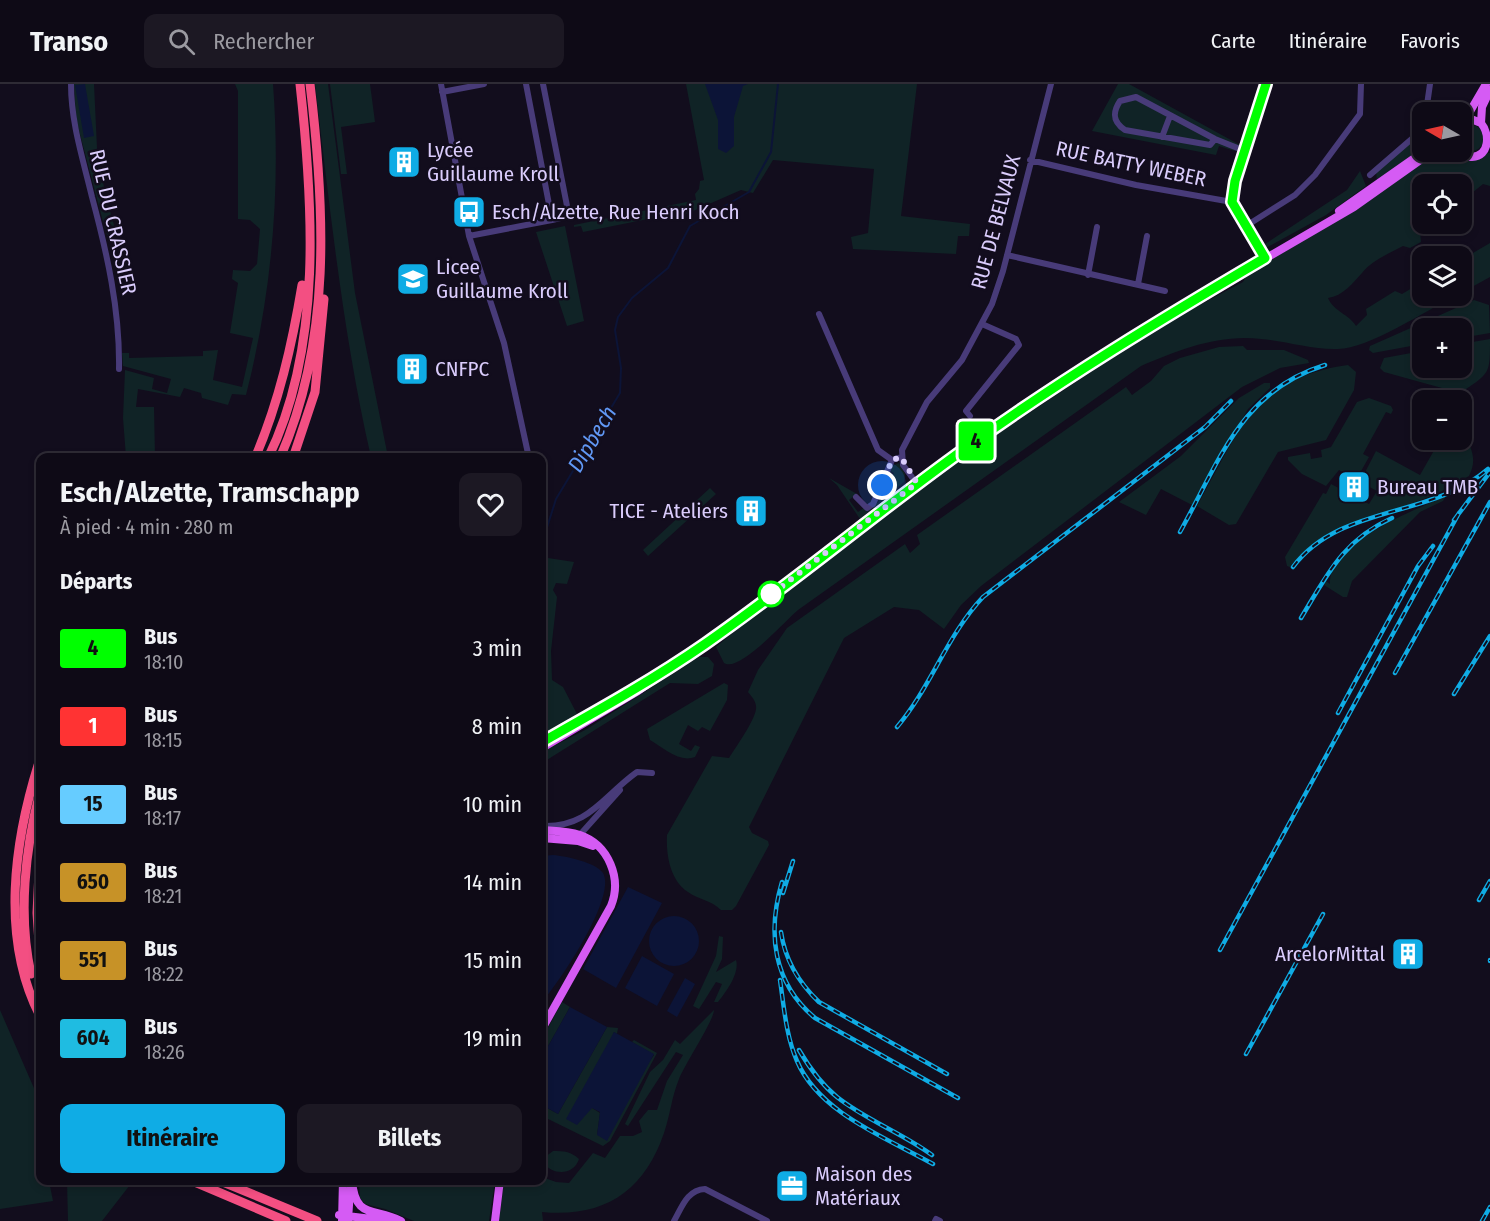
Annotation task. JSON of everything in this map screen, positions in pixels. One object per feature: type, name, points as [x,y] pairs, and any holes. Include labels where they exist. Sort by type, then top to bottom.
[{"type":"highway","points":[[270,453],[287,407],[297,368],[305,314],[310,254],[309,178],[300,84]]},
{"type":"highway","points":[[282,453],[293,426],[306,380],[313,340],[321,263],[321,190],[310,84]]},
{"type":"highway","points":[[257,453],[284,373],[297,324],[310,254]]},
{"type":"highway","points":[[295,453],[310,410],[319,366],[324,290],[321,263]]},
{"type":"highway","points":[[36,775],[22,831],[16,907],[20,954],[36,1008]]},
{"type":"highway","points":[[36,814],[28,859],[25,924],[30,970],[36,993]]},
{"type":"highway","points":[[201,1185],[286,1221]]},
{"type":"highway","points":[[229,1185],[317,1221]]},
{"type":"main road","points":[[1472,107],[1486,84]]},
{"type":"main road","points":[[1486,153],[1490,136],[1481,123],[1482,107],[1490,90]]},
{"type":"main road","points":[[1472,122],[1481,123]]},
{"type":"main road","points":[[1331,218],[1350,201],[1412,159]]},
{"type":"main road","points":[[546,747],[724,629],[917,483],[1040,397],[1160,320],[1331,218],[1354,207],[1418,162]]},
{"type":"main road","points":[[546,740],[658,675]]},
{"type":"main road","points":[[546,829],[581,835],[597,848],[614,871],[616,885],[614,899],[546,1022]]},
{"type":"main road","points":[[546,837],[578,841],[597,848]]},
{"type":"main road","points":[[342,1185],[343,1218]]},
{"type":"main road","points":[[343,1218],[351,1185]]},
{"type":"main road","points":[[353,1185],[354,1198],[361,1207],[368,1212],[400,1221]]},
{"type":"main road","points":[[495,1221],[499,1185]]},
{"type":"main road","points":[[343,1218],[388,1221]]},
{"type":"street","name":"RUE DU CRASSIER","points":[[71,84],[73,118],[107,253],[119,336],[119,369]]},
{"type":"street","points":[[484,84],[441,88],[469,236],[504,342],[528,453]]},
{"type":"street","points":[[526,84],[552,220]]},
{"type":"street","points":[[469,236],[569,216],[543,84]]},
{"type":"street","name":"RUE DE BELVAUX","points":[[901,457],[927,402],[962,360],[998,289],[1051,84]]},
{"type":"street","points":[[1232,202],[1232,192],[1266,84]]},
{"type":"street","points":[[1246,226],[1295,195],[1315,175],[1354,122],[1361,84]]},
{"type":"street","points":[[1427,102],[1430,84]]},
{"type":"street","points":[[1215,139],[1210,146],[1125,130],[1118,125],[1114,117],[1115,108],[1120,101],[1136,97],[1215,139],[1245,151]]},
{"type":"street","points":[[1162,137],[1170,116]]},
{"type":"street","points":[[1370,176],[1412,139]]},
{"type":"street","name":"RUE BATTY WEBER","points":[[1030,160],[1136,185],[1232,202],[1265,258]]},
{"type":"street","points":[[1088,275],[1097,227]]},
{"type":"street","points":[[1138,284],[1147,236]]},
{"type":"street","points":[[1007,255],[1045,261],[1061,269],[1165,291]]},
{"type":"street","points":[[819,314],[878,450],[892,460]]},
{"type":"street","points":[[970,416],[966,411],[1019,345],[1016,339],[982,324]]},
{"type":"street","points":[[892,460],[901,457],[917,483]]},
{"type":"street","points":[[856,497],[867,508],[874,501],[892,460]]},
{"type":"street","points":[[546,828],[567,825],[587,816],[632,776],[644,770],[652,773]]},
{"type":"street","points":[[546,836],[577,838],[632,776]]},
{"type":"street","points":[[674,1221],[688,1196],[705,1189],[767,1221]]},
{"type":"street","points":[[935,1221],[936,1219],[940,1221]]},
{"type":"green space","points":[[74,84],[94,84],[97,148],[105,193],[119,243],[113,244],[106,233],[76,119]]},
{"type":"green space","points":[[235,84],[273,84],[275,123],[275,202],[268,279],[246,395],[232,394],[228,405],[202,398],[201,393],[184,388],[180,397],[138,389],[136,407],[154,407],[155,453],[126,453],[123,418],[125,370],[154,378],[152,389],[167,393],[171,379],[123,366],[122,353],[129,353],[129,358],[203,356],[203,351],[218,350],[213,380],[242,387],[253,338],[230,333],[238,283],[232,279],[233,270],[250,271],[257,264],[260,229],[250,220],[238,219],[238,91]]},
{"type":"green space","points":[[315,84],[328,84],[355,293],[387,453],[370,453],[338,272]]},
{"type":"green space","points":[[330,84],[370,84],[375,122],[341,127],[347,174],[341,174]]},
{"type":"green space","points":[[686,84],[917,84],[901,216],[970,224],[969,236],[958,236],[956,254],[853,249],[851,237],[868,233],[874,169],[773,160],[753,193],[741,190],[684,215],[663,216],[583,232],[581,226],[574,227],[574,225],[696,200],[695,194],[699,189],[700,181],[704,180]]},
{"type":"green space","points":[[1118,84],[1129,84],[1240,145],[1238,152],[1219,146],[1216,155],[1092,131]]},
{"type":"green space","points":[[1472,125],[1483,133],[1483,143],[1472,151]]},
{"type":"green space","points":[[1412,140],[1412,162],[1472,162],[1472,153],[1490,153],[1490,186],[1483,184],[1472,193],[1472,174],[1412,174],[1412,234],[1420,234],[1421,242],[1410,248],[1403,246],[1381,258],[1370,265],[1343,292],[1328,298],[1334,307],[1356,326],[1367,315],[1366,309],[1395,291],[1402,294],[1412,288],[1412,306],[1437,306],[1381,336],[1350,347],[1329,349],[1261,339],[1229,339],[1184,349],[1141,366],[798,610],[751,654],[731,664],[724,663],[716,647],[769,602],[969,453],[1162,325],[1243,282],[1247,275],[1354,207],[1377,182],[1376,170]]},
{"type":"green space","points":[[1360,171],[1366,186],[1326,215],[1264,249],[1265,244],[1347,190]]},
{"type":"green space","points":[[565,226],[584,321],[567,326],[536,232]]},
{"type":"green space","points":[[1490,243],[1490,277],[1472,287],[1472,254]]},
{"type":"green space","points":[[1472,301],[1489,305],[1490,333],[1472,336],[1472,318],[1433,318],[1460,306],[1472,306]]},
{"type":"green space","points":[[1412,327],[1412,346],[1373,353],[1369,350],[1370,346]]},
{"type":"green space","points":[[1490,339],[1490,360],[1483,377],[1464,390],[1449,390],[1384,372],[1380,368],[1384,358],[1412,353],[1412,378],[1472,378],[1472,342]]},
{"type":"green space","points":[[1243,346],[1247,350],[1284,350],[1308,360],[1309,363],[1280,368],[1242,387],[981,586],[961,605],[944,629],[919,610],[894,607],[844,638],[749,827],[752,833],[768,841],[769,845],[736,906],[732,910],[721,910],[692,895],[682,887],[670,866],[667,835],[712,756],[729,758],[749,726],[756,706],[748,692],[758,670],[787,628],[905,544],[910,553],[920,544],[917,535],[1126,387],[1132,395],[1151,381],[1164,366],[1180,358],[1219,347]]},
{"type":"green space","points":[[1348,365],[1356,372],[1354,390],[1326,440],[1278,452],[1236,524],[1229,525],[1197,506],[1238,432],[1253,412],[1270,396],[1291,382],[1316,372]]},
{"type":"green space","points":[[1264,383],[1270,383],[1270,388],[1248,409],[1192,505],[1161,489],[1146,515],[1119,502],[1181,456],[1239,398]]},
{"type":"green space","points":[[1369,398],[1391,406],[1393,410],[1391,414],[1386,412],[1363,454],[1369,457],[1356,480],[1339,470],[1326,486],[1302,474],[1288,460],[1288,457],[1310,453],[1311,459],[1322,457],[1321,450],[1331,447],[1357,402]]},
{"type":"green space","points":[[1434,450],[1470,450],[1473,465],[1469,476],[1430,497],[1351,523],[1319,540],[1290,567],[1287,566],[1285,557],[1323,493],[1326,494],[1331,484],[1369,504],[1377,491],[1360,482],[1376,451],[1420,475]]},
{"type":"green space","points":[[899,463],[905,474],[904,482],[860,519],[837,485],[829,478],[857,494],[849,500],[858,512],[874,501],[878,503],[894,473],[891,471],[892,466]]},
{"type":"green space","points":[[710,488],[716,494],[648,556],[643,550]]},
{"type":"green space","points":[[1446,496],[1443,501],[1420,512],[1352,581],[1347,597],[1343,597],[1324,585],[1326,581],[1330,584],[1333,569],[1343,555],[1358,542],[1395,519]]},
{"type":"green space","points":[[546,559],[574,562],[567,584],[556,583],[553,590],[557,597],[551,651],[552,680],[563,687],[577,714],[546,733]]},
{"type":"green space","points":[[699,657],[708,657],[714,664],[712,676],[698,684],[670,683],[546,760],[546,750],[587,729]]},
{"type":"green space","points":[[724,683],[728,685],[727,700],[710,731],[702,727],[698,731],[688,725],[679,744],[691,751],[695,745],[700,747],[695,757],[677,756],[650,740],[647,729]]},
{"type":"green space","points":[[719,936],[723,937],[722,959],[716,972],[736,960],[736,971],[732,982],[718,1002],[714,1002],[722,984],[716,982],[699,1009],[693,1006],[716,956]]},
{"type":"green space","points":[[562,1002],[570,1007],[546,1050],[546,1032]]},
{"type":"green space","points":[[0,1010],[36,1093],[36,1185],[50,1185],[53,1201],[0,1209]]},
{"type":"green space","points":[[714,1010],[679,1079],[656,1154],[633,1186],[602,1205],[564,1213],[542,1212],[543,1221],[499,1221],[504,1185],[546,1185],[546,1178],[569,1183],[593,1153],[605,1158],[620,1136],[633,1136],[642,1132],[639,1121],[648,1110],[657,1110],[667,1081],[683,1055],[676,1052],[628,1126],[625,1124],[650,1072],[663,1060],[675,1040],[680,1044]]},
{"type":"green space","points":[[607,1027],[618,1028],[617,1034],[614,1032],[592,1108],[600,1113],[597,1135],[654,1055],[632,1042],[634,1040],[657,1053],[610,1141],[603,1146],[546,1118],[546,1107],[558,1114]]},
{"type":"green space","points":[[553,1151],[567,1152],[579,1159],[573,1168],[558,1172],[546,1165],[546,1156]]},
{"type":"green space","points":[[67,1185],[130,1185],[102,1221],[68,1221]]},
{"type":"green space","points":[[359,1185],[494,1185],[489,1221],[414,1221],[385,1209],[365,1204],[360,1198]]},
{"type":"water","points":[[85,84],[94,136],[84,138],[75,85]]},
{"type":"water","points":[[705,84],[748,84],[743,86],[734,117],[734,146],[726,153],[718,149],[718,120]]},
{"type":"water","points":[[546,856],[573,858],[588,863],[600,869],[605,885],[602,901],[584,939],[546,997]]},
{"type":"water","points":[[628,887],[662,903],[616,988],[583,969]]},
{"type":"water","points":[[674,916],[692,923],[699,941],[692,959],[674,966],[656,959],[649,941],[656,923]]},
{"type":"water","points":[[642,956],[674,974],[657,1006],[625,988]]},
{"type":"water","points":[[685,978],[695,984],[677,1017],[667,1011]]},
{"type":"water","points":[[570,1007],[607,1027],[558,1114],[546,1107],[546,1050]]},
{"type":"water","points":[[614,1032],[654,1054],[607,1141],[597,1135],[600,1112],[592,1108],[577,1125],[566,1119]]},
{"type":"waterway","name":"Dipbech","points":[[546,531],[556,499],[620,393],[621,368],[615,330],[618,317],[632,298],[668,268],[690,226],[749,192],[771,152],[778,84]]},
{"type":"railway","points":[[1180,532],[1221,454],[1253,410],[1273,392],[1296,377],[1325,365]]},
{"type":"railway","points":[[897,727],[920,695],[959,628],[983,597],[1205,427],[1231,401]]},
{"type":"railway","points":[[1293,567],[1313,547],[1335,532],[1360,521],[1440,497],[1465,485],[1488,469]]},
{"type":"railway","points":[[1454,520],[1490,472]]},
{"type":"railway","points":[[1395,673],[1490,502]]},
{"type":"railway","points":[[1220,950],[1459,513]]},
{"type":"railway","points":[[1301,618],[1338,560],[1361,537],[1392,518]]},
{"type":"railway","points":[[1338,713],[1418,566],[1433,546]]},
{"type":"railway","points":[[1454,694],[1490,636]]},
{"type":"railway","points":[[783,893],[793,861]]},
{"type":"railway","points":[[1479,900],[1490,881]]},
{"type":"railway","points":[[782,882],[775,920],[777,956],[782,973],[801,1004],[815,1018],[958,1098]]},
{"type":"railway","points":[[1246,1054],[1323,914]]},
{"type":"railway","points":[[781,932],[789,961],[805,987],[819,1002],[947,1074]]},
{"type":"railway","points":[[780,980],[790,1042],[807,1079],[838,1110],[876,1134],[933,1164]]},
{"type":"railway","points":[[799,1050],[816,1075],[837,1097],[932,1155]]},
{"type":"railway","points":[[1482,1221],[1490,1207]]},
{"type":"bus line","name":"4","points":[[546,740],[635,686],[658,675],[705,643],[917,483],[1040,397],[1160,320],[1265,258],[1232,202],[1232,192],[1266,84]]},
{"type":"place","name":"Lycée Guillaume Kroll","points":[[404,162]]},
{"type":"place","name":"Esch/Alzette, Rue Henri Koch","points":[[469,212]]},
{"type":"place","name":"Licee Guillaume Kroll","points":[[413,279]]},
{"type":"place","name":"CNFPC","points":[[412,369]]},
{"type":"place","name":"Bureau TMB","points":[[1354,487]]},
{"type":"place","name":"TICE - Ateliers","points":[[751,511]]},
{"type":"place","name":"ArcelorMittal","points":[[1408,954]]},
{"type":"place","name":"Maison des Matériaux","points":[[792,1186]]},
{"type":"route","points":[[771,594],[764,600],[917,483],[903,465],[901,457],[892,460],[882,485]]}]
